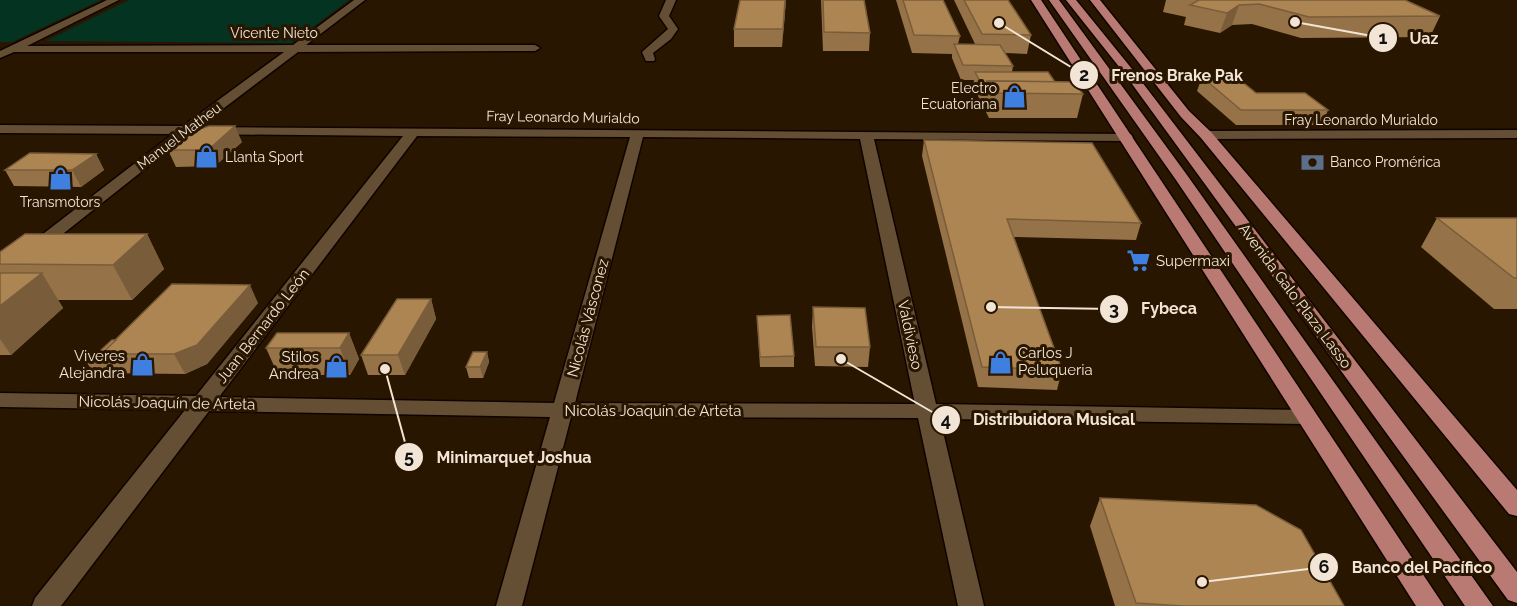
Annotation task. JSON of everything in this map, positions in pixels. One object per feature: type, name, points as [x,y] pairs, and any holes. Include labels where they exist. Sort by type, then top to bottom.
[{"type":"main road","points":[[1035,0],[1431,606]]},
{"type":"main road","name":"Avenida Galo Plaza Lasso","points":[[1054,0],[1196,198],[1480,606]]},
{"type":"main road","name":"Avenida Galo Plaza Lasso","points":[[1071,0],[1128,71],[1517,592]]},
{"type":"main road","name":"Avenida Galo Plaza Lasso","points":[[1095,0],[1185,114],[1206,135],[1517,507]]},
{"type":"street","points":[[0,56],[114,0]]},
{"type":"street","name":"Manuel Matheu","points":[[0,275],[186,130],[360,0]]},
{"type":"street","points":[[650,59],[647,52],[666,41],[674,29],[664,16],[671,0]]},
{"type":"street","name":"Vicente Nieto","points":[[14,48],[535,48]]},
{"type":"street","name":"Fray Leonardo Murialdo","points":[[0,129],[1126,137]]},
{"type":"street","name":"Juan Bernardo León","points":[[45,606],[414,131]]},
{"type":"street","name":"Nicolás Vásconez","points":[[509,606],[638,133]]},
{"type":"street","name":"Fray Leonardo Murialdo","points":[[1206,135],[1517,134]]},
{"type":"street","name":"Valdivieso","points":[[866,135],[971,606]]},
{"type":"street","name":"Nicolás Joaquín de Arteta","points":[[0,400],[562,410],[927,411],[1306,417]]},
{"type":"green space","points":[[0,0],[101,0],[12,42],[0,42]]},
{"type":"green space","points":[[129,0],[349,0],[292,43],[46,41]]},
{"type":"building","points":[[740,0],[785,0],[783,29],[734,29]]},
{"type":"building","points":[[823,0],[864,0],[870,33],[824,32]]},
{"type":"building","points":[[903,0],[943,0],[960,36],[914,35]]},
{"type":"building","points":[[964,0],[1008,0],[1031,35],[982,34]]},
{"type":"building","points":[[1199,0],[1405,0],[1440,16],[1309,17],[1259,4],[1239,5],[1227,13],[1190,5]]},
{"type":"building","points":[[954,44],[1000,45],[1013,66],[963,65]]},
{"type":"building","points":[[975,72],[1048,72],[1055,82],[987,81],[985,90]]},
{"type":"building","points":[[1235,76],[1256,93],[1305,93],[1328,110],[1241,110],[1202,77]]},
{"type":"building","points":[[987,81],[1074,82],[1083,94],[993,93]]},
{"type":"building","points":[[209,126],[235,126],[208,150],[168,150],[193,131]]},
{"type":"building","points":[[924,140],[1092,143],[1141,223],[1007,219],[1062,370],[982,367]]},
{"type":"building","points":[[30,153],[96,154],[72,170],[5,170]]},
{"type":"building","points":[[1437,218],[1517,218],[1517,278],[1514,278]]},
{"type":"building","points":[[25,234],[147,234],[113,265],[0,264],[0,252]]},
{"type":"building","points":[[0,273],[42,273],[0,306]]},
{"type":"building","points":[[172,284],[250,285],[197,345],[174,354],[101,354]]},
{"type":"building","points":[[397,299],[431,299],[398,355],[361,355]]},
{"type":"building","points":[[813,307],[865,308],[870,347],[816,347]]},
{"type":"building","points":[[790,315],[794,356],[760,357],[757,316]]},
{"type":"building","points":[[277,333],[349,333],[340,348],[266,348]]},
{"type":"building","points":[[112,340],[116,340],[101,354],[107,363],[87,363]]},
{"type":"building","points":[[473,352],[487,352],[480,367],[466,367]]},
{"type":"building","points":[[1100,498],[1256,505],[1301,530],[1344,606],[1183,606],[1136,603]]},
{"type":"place","name":"Uaz","points":[[1295,22]]},
{"type":"place","name":"Frenos Brake Pak","points":[[999,23]]},
{"type":"place","name":"Electro Ecuatoriana","points":[[1015,96]]},
{"type":"place","name":"Llanta Sport","points":[[207,157]]},
{"type":"place","name":"Banco Promérica","points":[[1312,162]]},
{"type":"place","name":"Transmotors","points":[[60,178]]},
{"type":"place","name":"Supermaxi","points":[[1138,261]]},
{"type":"place","name":"Fybeca","points":[[991,307]]},
{"type":"place","name":"Distribuidora Musical","points":[[841,359]]},
{"type":"place","name":"Carlos J Peluqueria","points":[[1000,362]]},
{"type":"place","name":"Viveres Alejandra","points":[[143,365]]},
{"type":"place","name":"Stilos Andrea","points":[[337,366]]},
{"type":"place","name":"Minimarquet Joshua","points":[[385,369]]},
{"type":"place","name":"Banco del Pacífico","points":[[1202,582]]}]
